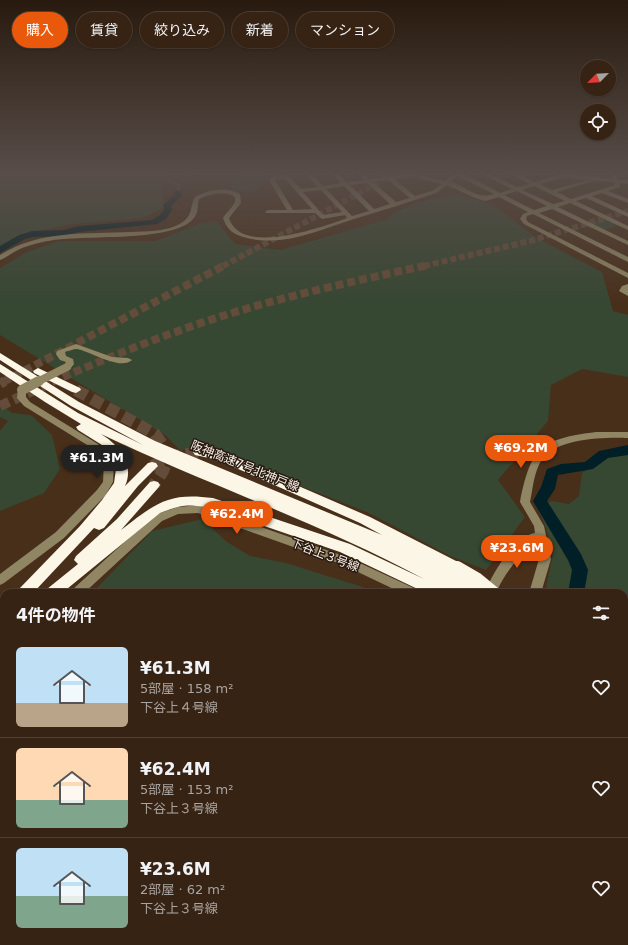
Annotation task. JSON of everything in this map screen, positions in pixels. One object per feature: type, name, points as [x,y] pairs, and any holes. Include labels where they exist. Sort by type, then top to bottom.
[{"type":"highway","points":[[0,349],[52,379],[76,390]]},
{"type":"highway","name":"阪神高速7号北神戸線","points":[[0,356],[75,404],[151,444],[381,540],[457,589]]},
{"type":"highway","points":[[0,367],[9,377],[116,452],[121,464],[121,477],[119,484],[106,503],[69,548],[29,589]]},
{"type":"highway","name":"阪神高速7号北神戸線","points":[[0,367],[44,397],[99,428],[154,455],[325,526],[447,582],[471,589]]},
{"type":"highway","points":[[199,452],[216,455],[248,468],[365,520],[447,582]]},
{"type":"highway","points":[[30,589],[81,545],[134,483],[152,466]]},
{"type":"highway","points":[[48,589],[93,550],[122,522],[154,485]]},
{"type":"highway","points":[[57,589],[156,510],[178,501],[193,500],[213,503],[447,582],[476,579],[487,589]]},
{"type":"street","points":[[0,258],[16,247],[37,240],[60,237],[151,232],[173,228],[185,223],[192,216]]},
{"type":"street","points":[[227,216],[227,224],[235,232],[252,238],[270,239],[296,236],[360,216]]},
{"type":"street","points":[[524,216],[522,217],[526,222],[628,276]]},
{"type":"street","points":[[542,216],[628,260]]},
{"type":"street","points":[[573,216],[628,243]]},
{"type":"street","points":[[586,222],[603,216]]},
{"type":"street","points":[[603,216],[628,228]]},
{"type":"street","points":[[596,259],[628,248]]},
{"type":"street","points":[[628,286],[623,291],[628,294]]},
{"type":"street","points":[[0,580],[60,535],[101,493],[108,482],[109,463],[95,446],[27,404],[21,398],[22,390],[67,367],[70,364],[70,361],[63,358],[60,354],[61,351],[76,346],[111,359],[128,360]]},
{"type":"street","points":[[536,589],[545,559],[538,526],[525,502],[532,470],[544,452],[561,442],[591,437],[628,435]]},
{"type":"street","name":"下谷上３号線","points":[[80,589],[158,518],[169,512],[182,509],[199,509],[345,561],[405,589]]},
{"type":"street","points":[[493,589],[498,575],[512,556],[531,538],[540,537]]},
{"type":"green space","points":[[0,216],[147,216],[143,218],[72,224],[22,235],[0,248]]},
{"type":"green space","points":[[390,216],[508,216],[535,237],[602,272],[613,311],[628,315],[628,377],[582,369],[551,385],[548,421],[498,480],[525,517],[486,570],[450,556],[369,513],[278,477],[203,441],[181,451],[165,435],[0,335],[0,268],[27,252],[59,241],[156,241],[199,224],[216,221],[235,244],[280,250],[385,220]]},
{"type":"green space","points":[[603,218],[619,225],[605,230],[592,222]]},
{"type":"green space","points":[[0,403],[12,413],[31,415],[52,435],[60,469],[44,493],[0,511],[0,431],[8,421],[0,417]]},
{"type":"green space","points":[[628,450],[628,589],[548,589],[546,588],[553,553],[546,528],[537,507],[552,501],[569,504],[579,496],[582,473],[605,458]]},
{"type":"green space","points":[[202,519],[227,542],[250,556],[286,563],[369,589],[96,589],[152,531]]},
{"type":"waterway","points":[[0,250],[22,237],[32,234],[64,233],[79,229],[154,222],[164,216]]},
{"type":"waterway","points":[[577,589],[580,570],[575,558],[540,501],[548,489],[552,472],[561,469],[588,466],[604,454],[628,450]]},
{"type":"tunnel","points":[[223,266],[316,216]]},
{"type":"tunnel","points":[[424,266],[530,241],[611,216]]},
{"type":"tunnel","points":[[3,382],[225,265]]},
{"type":"tunnel","points":[[52,382],[156,339],[209,320],[324,288],[428,265]]},
{"type":"tunnel","points":[[0,384],[5,381]]},
{"type":"tunnel","points":[[0,406],[54,381]]},
{"type":"tunnel","points":[[76,390],[155,434],[165,448],[167,460]]},
{"type":"tunnel","points":[[167,460],[175,456],[199,452]]},
{"type":"tunnel","points":[[152,466],[167,460]]},
{"type":"tunnel","points":[[154,485],[163,471],[167,460]]}]
